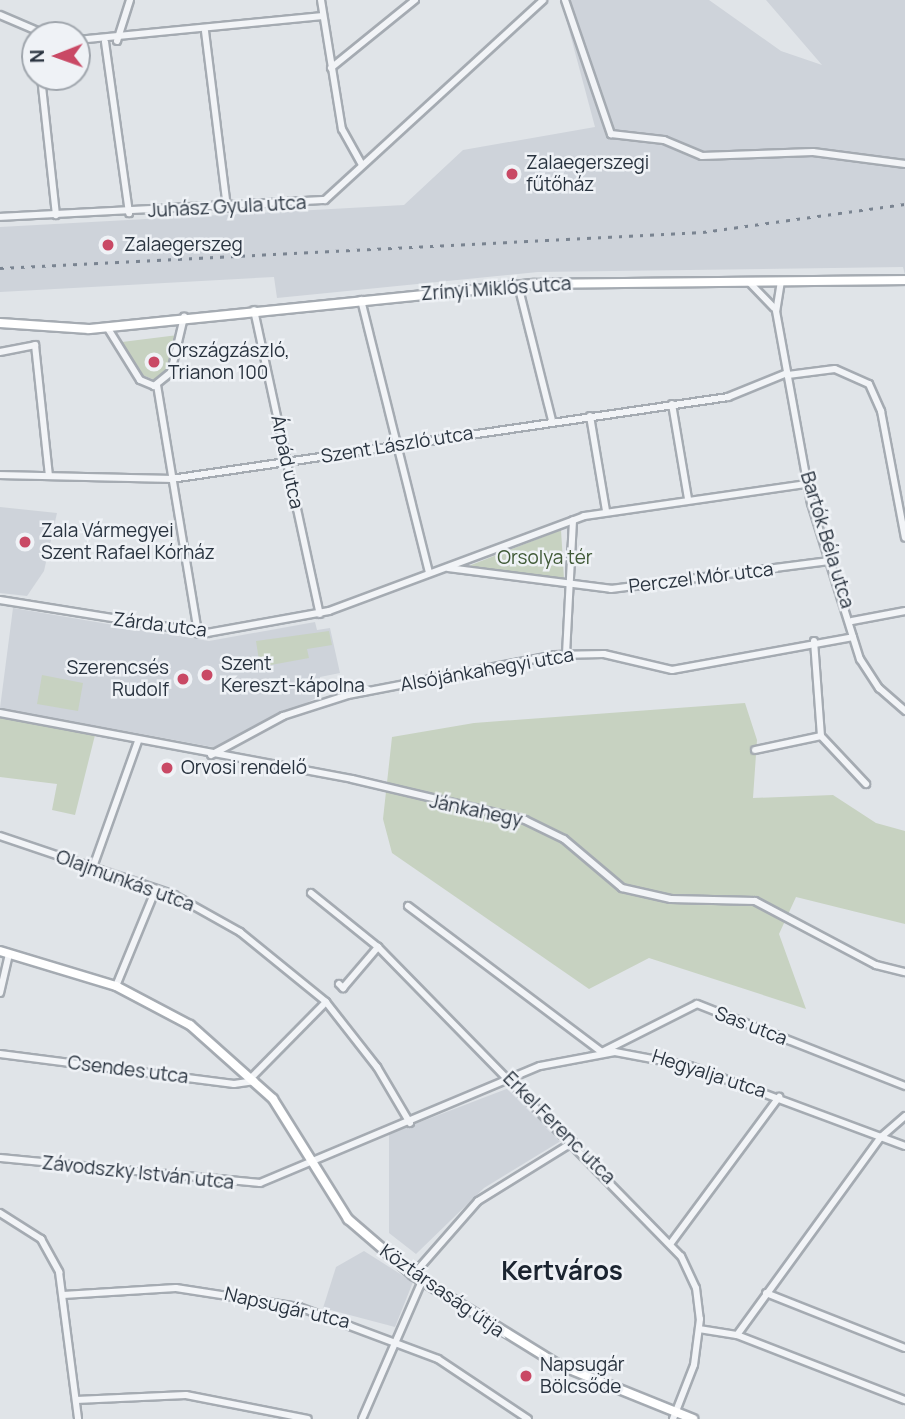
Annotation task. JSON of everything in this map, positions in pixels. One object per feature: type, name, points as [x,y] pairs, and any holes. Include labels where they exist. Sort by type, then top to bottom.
[{"type":"main road","name":"Zrínyi Miklós utca","points":[[0,323],[89,330],[184,317],[518,285],[905,280]]},
{"type":"main road","name":"Köztársaság útja","points":[[5,952],[116,986],[190,1025],[253,1079],[293,1124],[348,1219],[413,1275],[557,1364],[674,1416],[693,1419]]},
{"type":"street","points":[[117,41],[130,0]]},
{"type":"street","points":[[321,0],[342,129],[362,165]]},
{"type":"street","points":[[331,68],[415,0]]},
{"type":"street","name":"Juhász Gyula utca","points":[[0,217],[130,213],[322,201],[543,0]]},
{"type":"street","points":[[565,0],[611,134],[664,140],[702,156],[825,152],[905,164]]},
{"type":"street","points":[[0,15],[21,26]]},
{"type":"street","points":[[91,41],[117,41],[323,16]]},
{"type":"street","points":[[205,30],[227,208]]},
{"type":"street","points":[[105,42],[130,213]]},
{"type":"street","points":[[43,91],[56,215]]},
{"type":"street","points":[[776,311],[781,281]]},
{"type":"street","points":[[749,282],[776,311]]},
{"type":"street","points":[[518,285],[552,420]]},
{"type":"street","points":[[360,300],[429,573],[573,520],[606,511],[806,485]]},
{"type":"street","name":"Árpád utca","points":[[254,310],[320,614]]},
{"type":"street","name":"Bartók Béla utca","points":[[776,311],[806,485],[852,621],[853,637],[869,674],[905,711]]},
{"type":"street","points":[[157,385],[174,367],[184,317]]},
{"type":"street","points":[[107,327],[140,380],[157,385]]},
{"type":"street","points":[[0,352],[35,345],[49,475]]},
{"type":"street","points":[[788,374],[841,370],[869,384],[881,411],[905,538]]},
{"type":"street","name":"Szent László utca","points":[[0,475],[171,478],[396,447],[552,420],[745,393],[788,374]]},
{"type":"street","points":[[157,385],[198,634]]},
{"type":"street","points":[[672,404],[688,499]]},
{"type":"street","points":[[590,416],[606,511]]},
{"type":"street","points":[[566,654],[573,520]]},
{"type":"street","name":"Perczel Mór utca","points":[[570,586],[622,588],[831,561]]},
{"type":"street","points":[[446,567],[570,586]]},
{"type":"street","name":"Zárda utca","points":[[0,600],[198,634],[320,614],[429,573]]},
{"type":"street","points":[[852,621],[905,611]]},
{"type":"street","name":"Alsójánkahegyi utca","points":[[211,755],[283,716],[348,695],[566,654],[672,670],[814,641],[853,637]]},
{"type":"street","points":[[814,641],[821,736],[866,784]]},
{"type":"street","name":"Jánkahegy","points":[[0,713],[221,758],[352,779],[525,820],[564,839],[622,888],[671,899],[755,901],[876,965],[905,972]]},
{"type":"street","points":[[755,750],[821,736]]},
{"type":"street","points":[[93,867],[138,741]]},
{"type":"street","name":"Olajmunkás utca","points":[[0,836],[156,889],[240,932],[326,1002],[377,1066],[410,1123]]},
{"type":"street","points":[[116,986],[156,889]]},
{"type":"street","name":"Erkel Ferenc utca","points":[[311,894],[378,947],[671,1243],[696,1288],[699,1329],[693,1369],[674,1416]]},
{"type":"street","points":[[408,906],[601,1052]]},
{"type":"street","points":[[339,984],[343,988],[378,947]]},
{"type":"street","points":[[0,993],[5,952]]},
{"type":"street","points":[[253,1079],[326,1002]]},
{"type":"street","name":"Sas utca","points":[[601,1052],[692,1004],[905,1086]]},
{"type":"street","name":"Hegyalja utca","points":[[315,1163],[512,1081],[540,1066],[601,1052],[657,1056],[779,1097],[905,1146]]},
{"type":"street","name":"Csendes utca","points":[[0,1054],[234,1084],[253,1079]]},
{"type":"street","points":[[671,1243],[779,1097]]},
{"type":"street","points":[[737,1335],[881,1138],[905,1116]]},
{"type":"street","points":[[413,1275],[478,1201],[573,1142]]},
{"type":"street","name":"Závodszky István utca","points":[[0,1158],[239,1184],[315,1163]]},
{"type":"street","points":[[0,1213],[45,1243],[62,1295],[78,1419]]},
{"type":"street","points":[[362,1419],[422,1282]]},
{"type":"street","name":"Napsugár utca","points":[[62,1295],[149,1287],[231,1294],[318,1312],[396,1339],[473,1378],[528,1419]]},
{"type":"street","points":[[766,1293],[905,1348]]},
{"type":"street","points":[[699,1329],[737,1335],[905,1400]]},
{"type":"street","points":[[76,1400],[186,1395],[308,1419]]},
{"type":"shaded area","points":[[561,0],[709,0],[781,51],[822,65],[766,0],[905,0],[905,275],[903,267],[538,272],[277,298],[274,277],[0,292],[0,227],[404,205],[463,150],[595,127]]},
{"type":"shaded area","name":"Zala Vármegyei Szent Rafael Kórház","points":[[0,507],[57,513],[44,571],[27,596],[0,593]]},
{"type":"shaded area","points":[[13,608],[209,641],[315,622],[317,630],[330,628],[340,673],[320,677],[320,696],[218,748],[0,708]]},
{"type":"shaded area","points":[[509,1088],[564,1139],[484,1188],[416,1254],[389,1233],[389,1134]]},
{"type":"shaded area","points":[[364,1251],[413,1282],[395,1327],[323,1308],[336,1267]]},
{"type":"green space","points":[[178,335],[169,372],[158,381],[142,375],[122,342]]},
{"type":"green space","name":"Orsolya tér","points":[[561,530],[564,579],[470,569],[471,565]]},
{"type":"green space","points":[[329,631],[332,645],[307,649],[309,658],[260,667],[256,641]]},
{"type":"green space","points":[[42,675],[83,683],[78,711],[37,704]]},
{"type":"green space","points":[[745,703],[757,740],[753,798],[833,795],[876,823],[905,831],[905,924],[796,897],[779,934],[806,1009],[649,958],[589,989],[392,853],[383,819],[392,737],[474,723]]},
{"type":"green space","points":[[0,714],[95,735],[75,815],[52,810],[57,784],[0,777]]},
{"type":"railway","points":[[0,268],[703,232],[905,204]]},
{"type":"place","name":"Zalaegerszegi fűtőház","points":[[512,174]]},
{"type":"place","name":"Zalaegerszeg","points":[[108,245]]},
{"type":"place","name":"Országzászló, Trianon 100","points":[[154,362]]},
{"type":"place","name":"Zala Vármegyei Szent Rafael Kórház","points":[[25,542]]},
{"type":"place","name":"Szent Kereszt-kápolna","points":[[207,675]]},
{"type":"place","name":"Szerencsés Rudolf","points":[[183,679]]},
{"type":"place","name":"Orvosi rendelő","points":[[167,768]]},
{"type":"place","name":"Napsugár Bölcsőde","points":[[526,1376]]},
{"type":"district","name":"Kertváros","points":[[562,1271]]}]
